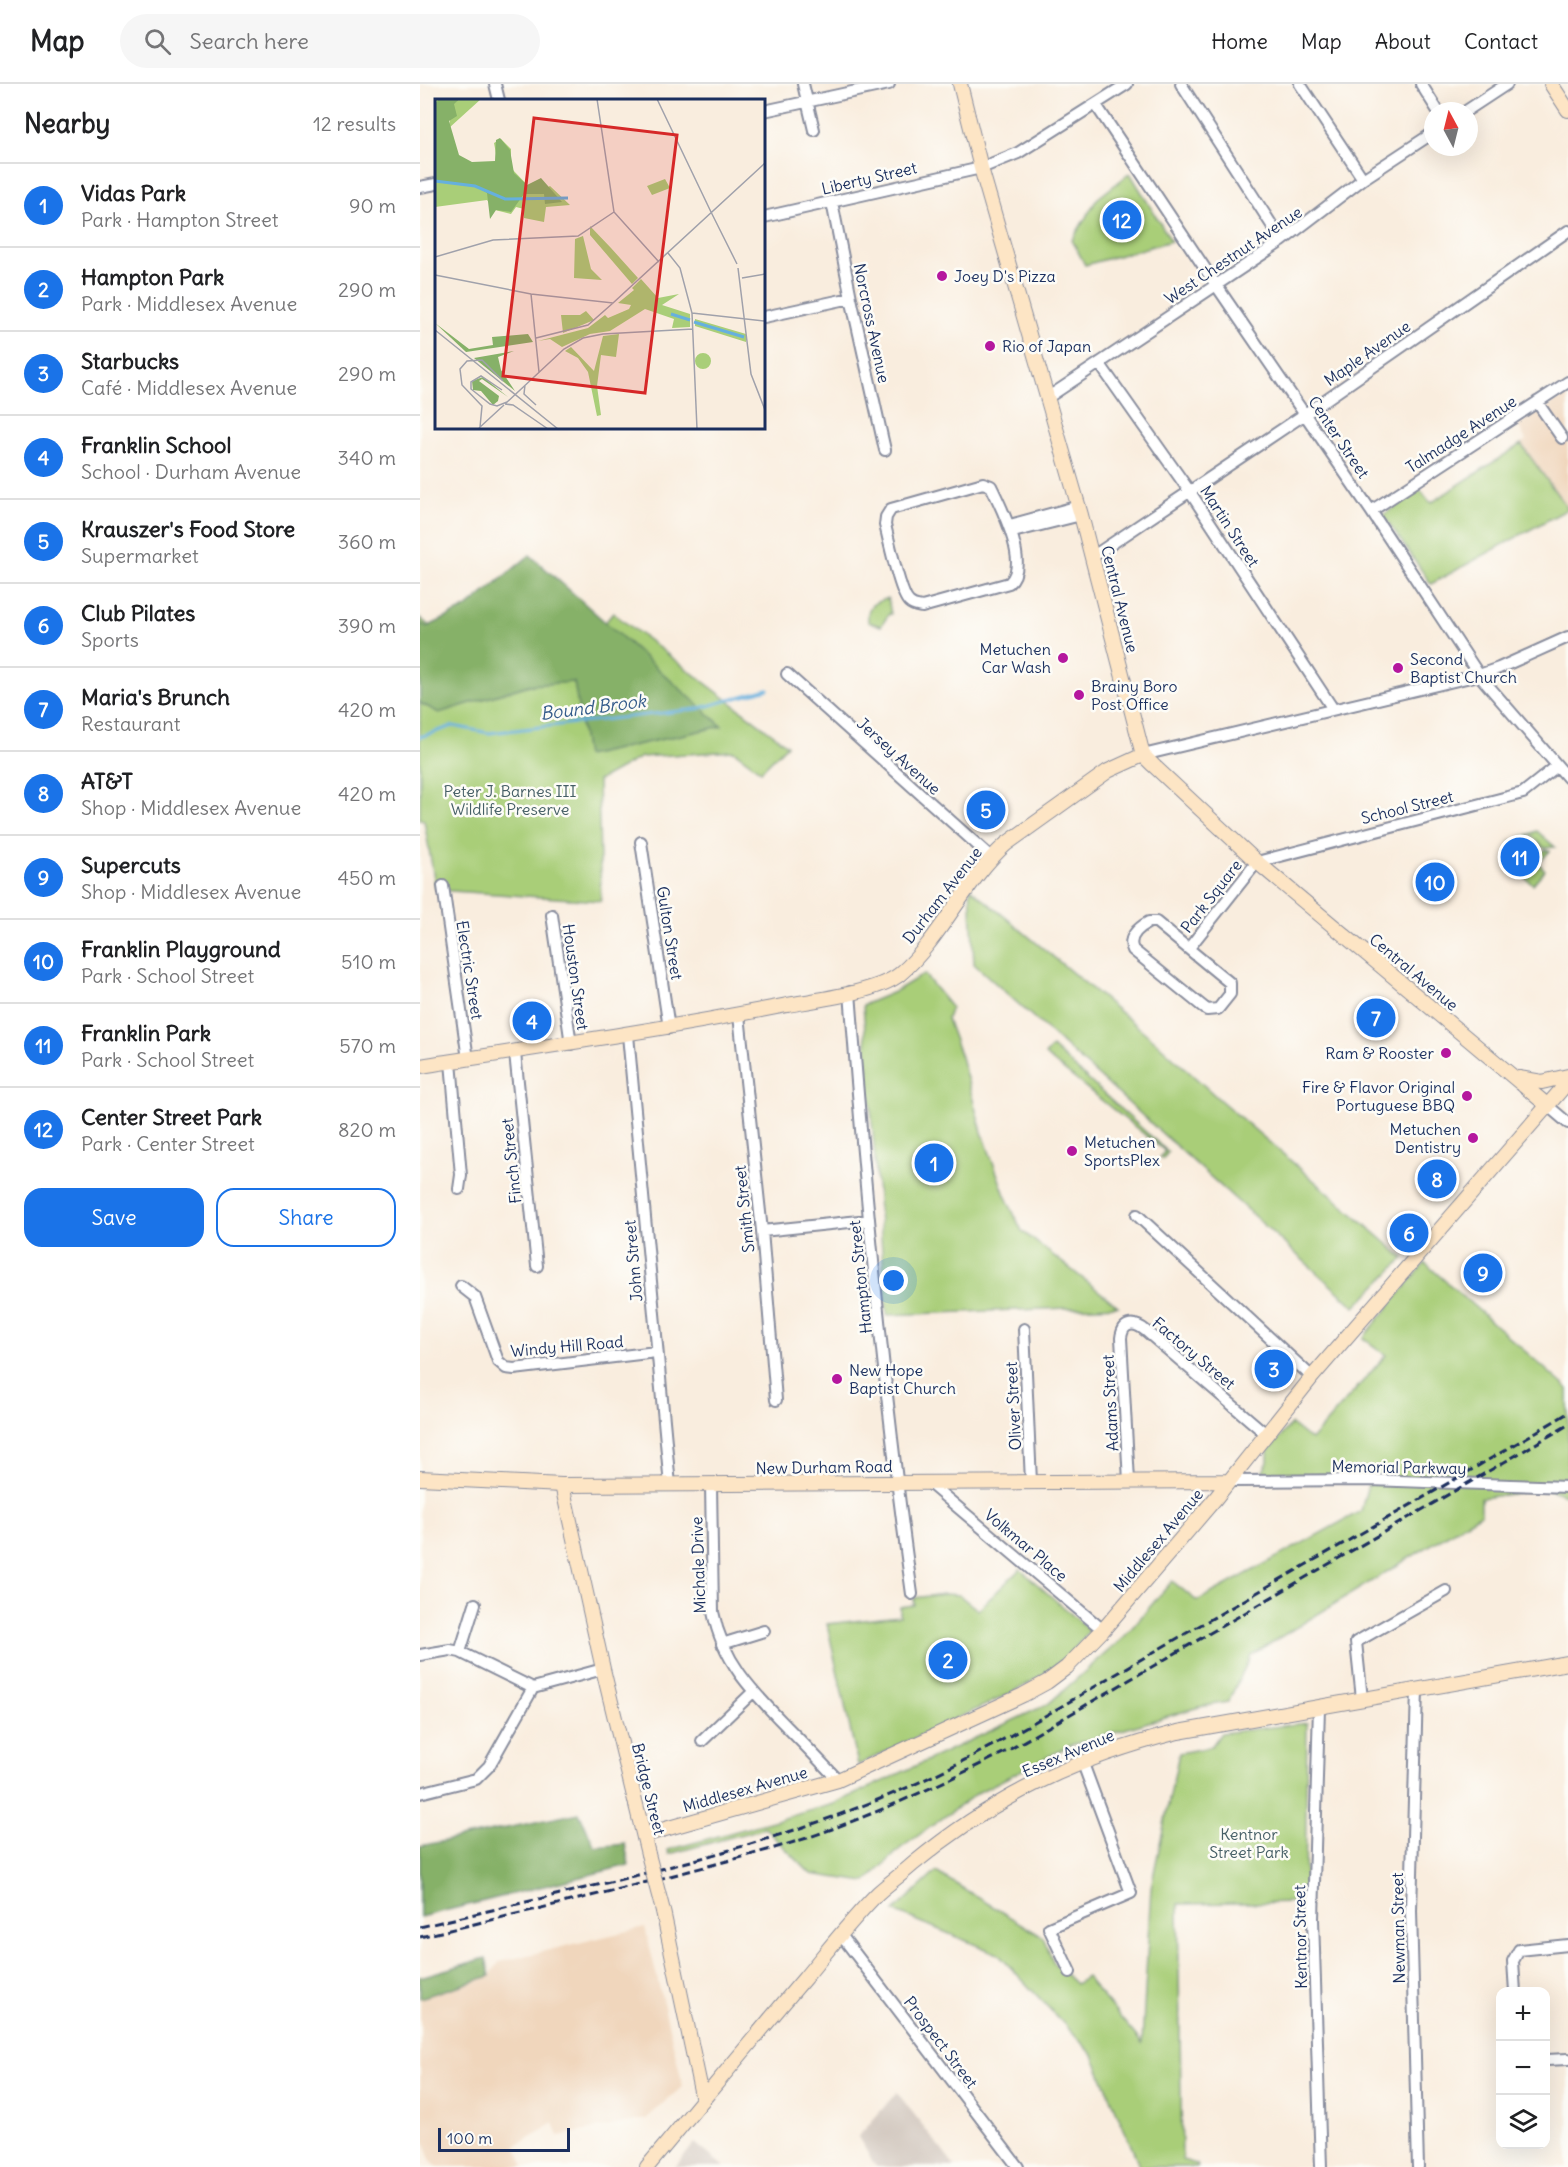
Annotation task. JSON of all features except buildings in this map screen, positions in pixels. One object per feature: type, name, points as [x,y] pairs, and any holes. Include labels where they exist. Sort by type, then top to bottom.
[{"type":"street","points":[[495,84],[499,99]]},
{"type":"street","points":[[803,84],[814,130]]},
{"type":"street","points":[[765,111],[889,84]]},
{"type":"street","name":"Central Avenue","points":[[960,84],[981,168],[1080,511],[1143,755],[1257,862],[1568,1123]]},
{"type":"street","name":"Liberty Street","points":[[765,218],[981,168],[1018,153],[1127,84]]},
{"type":"street","points":[[1181,84],[1282,241]]},
{"type":"street","points":[[1300,84],[1363,179]]},
{"type":"street","points":[[1421,84],[1432,102]]},
{"type":"street","points":[[1478,103],[1507,84]]},
{"type":"street","points":[[1551,84],[1568,110]]},
{"type":"street","name":"Center Street","points":[[1096,105],[1371,511],[1479,675],[1568,778]]},
{"type":"street","name":"West Chestnut Avenue","points":[[1047,398],[1282,241],[1363,179],[1424,139]]},
{"type":"street","points":[[420,188],[435,184]]},
{"type":"street","name":"Norcross Avenue","points":[[832,202],[850,298],[885,450]]},
{"type":"street","name":"Maple Avenue","points":[[1092,557],[1305,414],[1568,231]]},
{"type":"street","points":[[765,317],[850,298]]},
{"type":"street","name":"Martin Street","points":[[1099,363],[1190,492],[1333,709]]},
{"type":"street","name":"Talmadge Avenue","points":[[1371,511],[1568,382]]},
{"type":"street","points":[[1537,402],[1562,438]]},
{"type":"street","points":[[982,483],[991,486],[1011,529],[1017,572],[1009,583],[922,607],[913,606],[907,601],[885,525],[886,517],[891,509],[982,483]]},
{"type":"street","points":[[1011,529],[1080,511]]},
{"type":"street","name":"Durham Avenue","points":[[420,1066],[669,1028],[850,992],[885,982],[899,975],[934,934],[992,858],[1006,844],[1108,771],[1143,755],[1479,675],[1568,637]]},
{"type":"street","name":"Jersey Avenue","points":[[787,674],[992,858]]},
{"type":"street","name":"School Street","points":[[1257,862],[1523,793],[1557,766]]},
{"type":"street","name":"Gulton Street","points":[[641,842],[669,1028]]},
{"type":"street","name":"Park Square","points":[[1189,948],[1257,862]]},
{"type":"street","name":"Electric Street","points":[[442,886],[468,1059]]},
{"type":"street","name":"Houston Street","points":[[552,915],[571,1044]]},
{"type":"street","points":[[1156,922],[1189,948],[1230,983],[1230,994],[1218,1009],[1207,1010],[1133,950],[1130,944],[1131,939],[1143,925],[1156,922]]},
{"type":"street","name":"Hampton Street","points":[[850,992],[869,1220],[896,1483],[912,1594]]},
{"type":"street","name":"Smith Street","points":[[739,1015],[762,1231],[776,1401]]},
{"type":"street","name":"John Street","points":[[628,1035],[670,1485]]},
{"type":"street","name":"Finch Street","points":[[515,1053],[537,1266]]},
{"type":"street","points":[[451,1062],[461,1175],[459,1189]]},
{"type":"street","points":[[1511,1076],[1526,1081],[1542,1082],[1568,1076]]},
{"type":"street","name":"Middlesex Avenue","points":[[644,1835],[838,1780],[1047,1682],[1067,1667],[1103,1630],[1312,1377],[1568,1082]]},
{"type":"street","points":[[1137,1215],[1312,1377]]},
{"type":"street","points":[[762,1231],[869,1220]]},
{"type":"street","name":"Windy Hill Road","points":[[460,1286],[475,1297],[498,1360],[506,1368],[549,1366],[656,1352]]},
{"type":"street","name":"Factory Street","points":[[1128,1325],[1134,1324],[1142,1328],[1266,1434]]},
{"type":"street","name":"Adams Street","points":[[1128,1325],[1123,1330],[1121,1338],[1129,1481]]},
{"type":"street","name":"Oliver Street","points":[[1024,1329],[1031,1482]]},
{"type":"street","name":"New Durham Road","points":[[420,1478],[562,1485],[1228,1480]]},
{"type":"street","name":"Memorial Parkway","points":[[1228,1480],[1370,1480],[1568,1487]]},
{"type":"street","name":"Volkmar Place","points":[[929,1483],[1103,1630]]},
{"type":"street","name":"Michale Drive","points":[[711,1484],[713,1612],[722,1644],[732,1664],[753,1693],[838,1780]]},
{"type":"street","name":"Bridge Street","points":[[562,1485],[603,1670],[663,1911],[702,2100]]},
{"type":"street","points":[[1362,1699],[1356,1642],[1446,1591]]},
{"type":"street","points":[[460,1652],[475,1604]]},
{"type":"street","points":[[722,1644],[764,1631]]},
{"type":"street","points":[[420,1655],[450,1650],[460,1652],[533,1688],[603,1670]]},
{"type":"street","name":"Essex Avenue","points":[[647,2167],[841,1935],[879,1893],[946,1838],[1012,1795],[1082,1761],[1178,1732],[1568,1663]]},
{"type":"street","points":[[420,1793],[476,1779],[489,1766],[533,1688]]},
{"type":"street","name":"Newman Street","points":[[1418,1689],[1411,1911],[1418,2167]]},
{"type":"street","points":[[702,1741],[753,1693]]},
{"type":"street","name":"Kentnor Street","points":[[1319,1707],[1313,1919],[1321,2167]]},
{"type":"street","points":[[1070,1972],[1049,1928],[1131,1893],[1082,1761]]},
{"type":"street","name":"Prospect Street","points":[[841,1935],[1018,2167]]},
{"type":"street","points":[[1515,1987],[1513,1961],[1518,1950],[1568,1945]]},
{"type":"street","points":[[1550,2060],[1568,2059]]},
{"type":"shaded area","points":[[1568,394],[1568,509],[1431,584],[1383,515],[1420,490],[1431,503],[1526,440],[1518,425]]},
{"type":"shaded area","points":[[645,1927],[683,2086],[646,2119],[559,2136],[554,2123],[516,2146],[524,2167],[438,2167],[431,2160],[420,2131],[420,1998],[490,1976],[499,1962]]},
{"type":"shaded area","points":[[897,2092],[955,2167],[876,2167],[858,2137]]},
{"type":"shaded area","points":[[695,2143],[724,2167],[675,2167]]},
{"type":"green space","points":[[1130,173],[1171,241],[1085,265],[1072,240],[1097,199]]},
{"type":"green space","points":[[1521,444],[1568,509],[1431,584],[1383,515],[1420,490],[1431,503]]},
{"type":"green space","points":[[530,555],[722,726],[586,756],[574,682],[529,685],[439,713],[420,703],[420,623],[427,627],[466,608]]},
{"type":"green space","points":[[888,598],[891,614],[881,626],[868,622],[870,608],[878,601]]},
{"type":"green space","name":"Peter J. Barnes III Wildlife Preserve","points":[[613,613],[787,745],[761,771],[734,751],[641,757],[598,781],[601,901],[436,890],[424,820],[420,819],[420,618],[506,692],[529,685],[555,683]]},
{"type":"green space","points":[[1537,831],[1555,847],[1544,848],[1531,835],[1519,846],[1530,858],[1536,854],[1538,856],[1545,850],[1550,851],[1538,863],[1545,870],[1533,884],[1510,866],[1515,860],[1507,853],[1511,842]]},
{"type":"green space","points":[[970,888],[1155,1041],[1404,1258],[1355,1307],[974,964]]},
{"type":"green space","points":[[924,974],[951,1007],[947,1019],[961,1057],[982,1132],[1005,1195],[1022,1231],[1118,1306],[887,1315],[863,1005],[894,992]]},
{"type":"green space","points":[[1052,1047],[1168,1152],[1163,1159],[1160,1157],[1165,1151],[1045,1055]]},
{"type":"green space","points":[[1425,1263],[1568,1389],[1568,1496],[1548,1489],[1481,1498],[1481,1514],[1251,1655],[1228,1702],[1199,1707],[1071,1745],[979,1792],[901,1848],[866,1882],[811,1874],[765,1828],[669,1854],[668,1850],[834,1804],[1048,1704],[1124,1637],[1172,1581],[1197,1601],[1361,1511],[1370,1477],[1262,1473],[1268,1462],[1268,1451],[1291,1424],[1311,1440],[1386,1355],[1363,1338]]},
{"type":"green space","points":[[1020,1569],[1087,1628],[1089,1631],[1076,1647],[1046,1672],[1011,1693],[858,1765],[827,1624],[900,1616],[900,1607],[914,1605],[914,1598],[944,1594],[959,1595],[978,1610]]},
{"type":"green space","name":"Kentnor Street Park","points":[[1307,1723],[1305,1902],[1178,1904],[1182,2160],[1197,2164],[1198,2167],[1140,2167],[1093,2055],[998,1954],[894,1911],[936,1872],[1043,1937],[1053,1962],[1076,1984],[1086,1977],[1142,2043],[1151,1887],[1179,1753],[1211,1747],[1221,1733]]},
{"type":"green space","points":[[579,1813],[595,1847],[625,1844],[629,1865],[420,1917],[420,1846]]},
{"type":"green space","points":[[486,1958],[490,1976],[420,1998],[420,1977]]},
{"type":"waterway","name":"Bound Brook","points":[[420,737],[453,726],[489,733],[697,709],[768,689]]},
{"type":"railway","points":[[420,1927],[710,1856],[824,1820],[918,1783],[1028,1726],[1568,1413]]},
{"type":"railway","points":[[420,1937],[625,1888],[765,1851],[833,1829],[908,1798],[1007,1751],[1568,1425]]},
{"type":"place","name":"Center Street Park","points":[[1122,220]]},
{"type":"place","name":"Joey D's Pizza","points":[[942,276]]},
{"type":"place","name":"Rio of Japan","points":[[990,346]]},
{"type":"place","name":"Metuchen Car Wash","points":[[1063,658]]},
{"type":"place","name":"Second Baptist Church","points":[[1398,668]]},
{"type":"place","name":"Brainy Boro Post Office","points":[[1079,695]]},
{"type":"place","name":"Krauszer's Food Store","points":[[986,810]]},
{"type":"place","name":"Franklin Park","points":[[1520,857]]},
{"type":"place","name":"Franklin Playground","points":[[1435,882]]},
{"type":"place","name":"Maria's Brunch","points":[[1376,1018]]},
{"type":"place","name":"Franklin School","points":[[532,1021]]},
{"type":"place","name":"Ram & Rooster","points":[[1446,1053]]},
{"type":"place","name":"Fire & Flavor Original Portuguese BBQ","points":[[1467,1096]]},
{"type":"place","name":"Metuchen Dentistry","points":[[1473,1138]]},
{"type":"place","name":"Metuchen SportsPlex","points":[[1072,1151]]},
{"type":"place","name":"Vidas Park","points":[[934,1163]]},
{"type":"place","name":"AT&T","points":[[1437,1179]]},
{"type":"place","name":"Club Pilates","points":[[1409,1233]]},
{"type":"place","name":"Supercuts","points":[[1483,1273]]},
{"type":"place","name":"Starbucks","points":[[1274,1369]]},
{"type":"place","name":"New Hope Baptist Church","points":[[837,1379]]},
{"type":"place","name":"Hampton Park","points":[[948,1660]]}]
